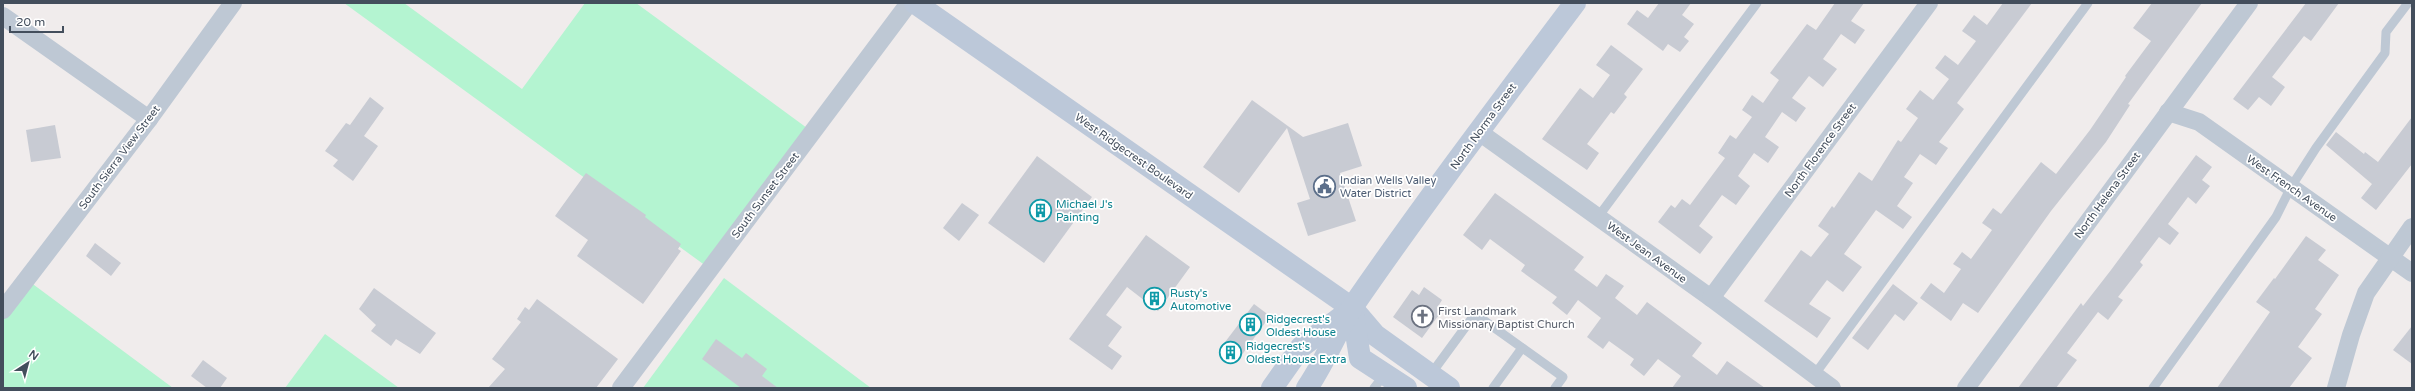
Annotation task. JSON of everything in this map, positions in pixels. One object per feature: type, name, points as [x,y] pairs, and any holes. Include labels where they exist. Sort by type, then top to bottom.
[{"type":"main road","name":"West Ridgecrest Boulevard","points":[[915,3],[1352,308],[1375,335],[1449,388]]},
{"type":"main road","name":"North Norma Street","points":[[1352,308],[1479,132],[1575,3]]},
{"type":"main road","points":[[1352,308],[1360,358],[1387,383]]},
{"type":"main road","points":[[1272,388],[1301,347],[1352,308]]},
{"type":"main road","points":[[1307,388],[1323,366],[1352,308]]},
{"type":"street","name":"South Sierra View Street","points":[[3,310],[234,3]]},
{"type":"street","name":"South Sunset Street","points":[[621,388],[908,3]]},
{"type":"street","name":"North Florence Street","points":[[1711,298],[1929,3]]},
{"type":"street","name":"North Helena Street","points":[[1966,388],[2249,3]]},
{"type":"street","points":[[3,16],[148,119]]},
{"type":"street","name":"West French Avenue","points":[[2168,112],[2199,122],[2412,273]]},
{"type":"street","name":"West Jean Avenue","points":[[1479,132],[1815,374]]},
{"type":"street","points":[[2336,388],[2351,335],[2366,293],[2389,257],[2412,226]]},
{"type":"street","points":[[1815,374],[1832,388]]},
{"type":"lane","points":[[1598,217],[1757,3]]},
{"type":"lane","points":[[1815,374],[2088,3]]},
{"type":"lane","points":[[2154,388],[2276,217],[2291,187],[2316,148],[2385,53],[2386,32],[2408,3]]},
{"type":"lane","points":[[1430,375],[1475,314],[1563,377],[1555,388]]},
{"type":"lane","points":[[1493,388],[1522,348]]},
{"type":"green space","points":[[344,3],[404,3],[522,89],[585,3],[636,3],[807,128],[706,266]]},
{"type":"green space","points":[[724,278],[871,388],[643,388]]},
{"type":"green space","points":[[30,282],[173,388],[3,388],[3,319]]},
{"type":"green space","points":[[325,334],[399,388],[285,388]]},
{"type":"building","points":[[1659,3],[1691,3],[1682,15],[1694,24],[1684,37],[1689,41],[1680,52],[1668,44],[1663,51],[1627,24],[1637,10],[1648,18]]},
{"type":"building","points":[[1835,3],[1864,3],[1851,21],[1865,30],[1855,44],[1841,34],[1823,59],[1837,69],[1823,87],[1809,76],[1792,98],[1806,108],[1796,122],[1782,112],[1765,137],[1779,147],[1768,163],[1754,153],[1738,176],[1750,186],[1736,205],[1722,195],[1699,226],[1713,237],[1700,254],[1658,222],[1671,205],[1675,208],[1682,199],[1690,205],[1725,158],[1718,153],[1730,135],[1736,139],[1752,117],[1742,110],[1752,95],[1763,103],[1779,80],[1770,73],[1807,24],[1816,30]]},
{"type":"building","points":[[2003,3],[2032,3],[1957,103],[1964,109],[1939,142],[1948,148],[1936,165],[1920,154],[1904,177],[1913,183],[1897,206],[1912,217],[1903,229],[1876,210],[1844,254],[1862,267],[1843,292],[1827,280],[1809,304],[1831,318],[1817,338],[1764,301],[1801,250],[1811,257],[1829,234],[1818,226],[1832,206],[1834,208],[1859,172],[1872,181],[1898,140],[1901,142],[1918,118],[1906,109],[1920,90],[1933,100],[1949,79],[1935,68],[1945,55],[1958,65],[1976,41],[1962,31],[1974,15],[1987,25]]},
{"type":"building","points":[[2152,3],[2202,3],[2128,104],[2130,105],[2106,142],[2051,211],[1978,313],[1963,303],[1951,321],[1920,298],[1931,283],[1944,293],[1961,269],[1953,264],[1962,252],[1971,259],[1992,230],[1982,223],[1993,208],[2001,214],[2041,162],[2056,174],[2090,130],[2126,77],[2125,76],[2151,41],[2133,28]]},
{"type":"building","points":[[2306,3],[2339,3],[2311,41],[2304,36],[2272,77],[2285,87],[2271,106],[2259,97],[2248,110],[2233,99]]},
{"type":"building","points":[[1611,45],[1643,69],[1624,94],[1627,97],[1614,114],[1611,112],[1587,144],[1599,153],[1587,170],[1542,139],[1580,88],[1593,98],[1610,75],[1596,65]]},
{"type":"building","points":[[370,97],[384,108],[364,136],[378,146],[353,181],[333,166],[338,160],[325,151],[346,123],[350,125]]},
{"type":"building","points":[[1252,100],[1303,137],[1348,123],[1362,166],[1340,173],[1356,221],[1308,236],[1297,203],[1310,199],[1287,128],[1239,193],[1203,167]]},
{"type":"building","points":[[2412,117],[2412,164],[2376,210],[2361,198],[2372,184],[2326,145],[2336,132],[2364,154],[2365,152],[2378,162]]},
{"type":"building","points":[[55,125],[61,158],[31,162],[26,130]]},
{"type":"building","points":[[2196,155],[2212,167],[2202,180],[2210,186],[2196,204],[2188,197],[2168,224],[2179,233],[2170,245],[2159,237],[2140,262],[2143,265],[2118,297],[2123,300],[2108,320],[2098,312],[2067,353],[2077,360],[2056,388],[2018,388],[2081,303],[2083,306],[2111,270]]},
{"type":"building","name":"Michael J's Painting","points":[[1037,156],[1092,197],[1044,263],[988,223]]},
{"type":"building","points":[[586,173],[646,215],[645,217],[681,244],[678,249],[681,251],[643,304],[577,256],[588,240],[555,216]]},
{"type":"building","points":[[1495,193],[1584,257],[1574,270],[1597,287],[1606,274],[1624,286],[1615,298],[1637,315],[1647,302],[1702,343],[1692,356],[1717,375],[1727,361],[1765,388],[1672,388],[1681,376],[1658,359],[1644,376],[1630,365],[1634,359],[1609,341],[1603,349],[1587,337],[1601,318],[1578,300],[1567,315],[1552,303],[1557,297],[1521,271],[1525,265],[1490,239],[1482,250],[1463,235]]},
{"type":"building","points":[[962,203],[979,215],[959,241],[943,228]]},
{"type":"building","name":"Rusty's Automotive","points":[[1146,235],[1190,267],[1158,311],[1127,287],[1106,315],[1122,327],[1108,346],[1122,356],[1112,370],[1069,339]]},
{"type":"building","points":[[2306,236],[2326,250],[2318,260],[2339,275],[2315,309],[2322,314],[2298,347],[2312,358],[2289,388],[2217,388],[2270,312],[2256,302],[2274,278],[2275,279]]},
{"type":"building","points":[[95,243],[121,263],[111,276],[86,256]]},
{"type":"building","points":[[1893,284],[1918,303],[1904,321],[1895,314],[1868,350],[1852,338]]},
{"type":"building","points":[[1424,287],[1442,300],[1437,308],[1441,312],[1422,338],[1393,317],[1412,290],[1419,295]]},
{"type":"building","points":[[374,288],[436,333],[420,354],[396,339],[391,346],[371,331],[376,325],[359,309]]},
{"type":"building","points":[[537,299],[618,359],[596,388],[488,388],[505,369],[492,359],[521,322],[517,319],[525,307],[529,310]]},
{"type":"building","name":"Ridgecrest's Oldest House","points":[[1254,304],[1270,316],[1236,363],[1219,350]]},
{"type":"building","points":[[2412,326],[2412,364],[2393,350]]},
{"type":"building","points":[[716,339],[742,358],[746,353],[767,369],[762,376],[778,388],[741,388],[702,359]]},
{"type":"building","points":[[203,360],[227,378],[220,388],[207,388],[191,376]]},
{"type":"place","name":"Indian Wells Valley Water District","points":[[1325,186]]},
{"type":"place","name":"Michael J's Painting","points":[[1040,210]]},
{"type":"place","name":"Rusty's Automotive","points":[[1154,299]]},
{"type":"place","name":"First Landmark Missionary Baptist Church","points":[[1423,317]]},
{"type":"place","name":"Ridgecrest's Oldest House","points":[[1250,325]]},
{"type":"place","name":"Ridgecrest's Oldest House Extra","points":[[1230,352]]}]
